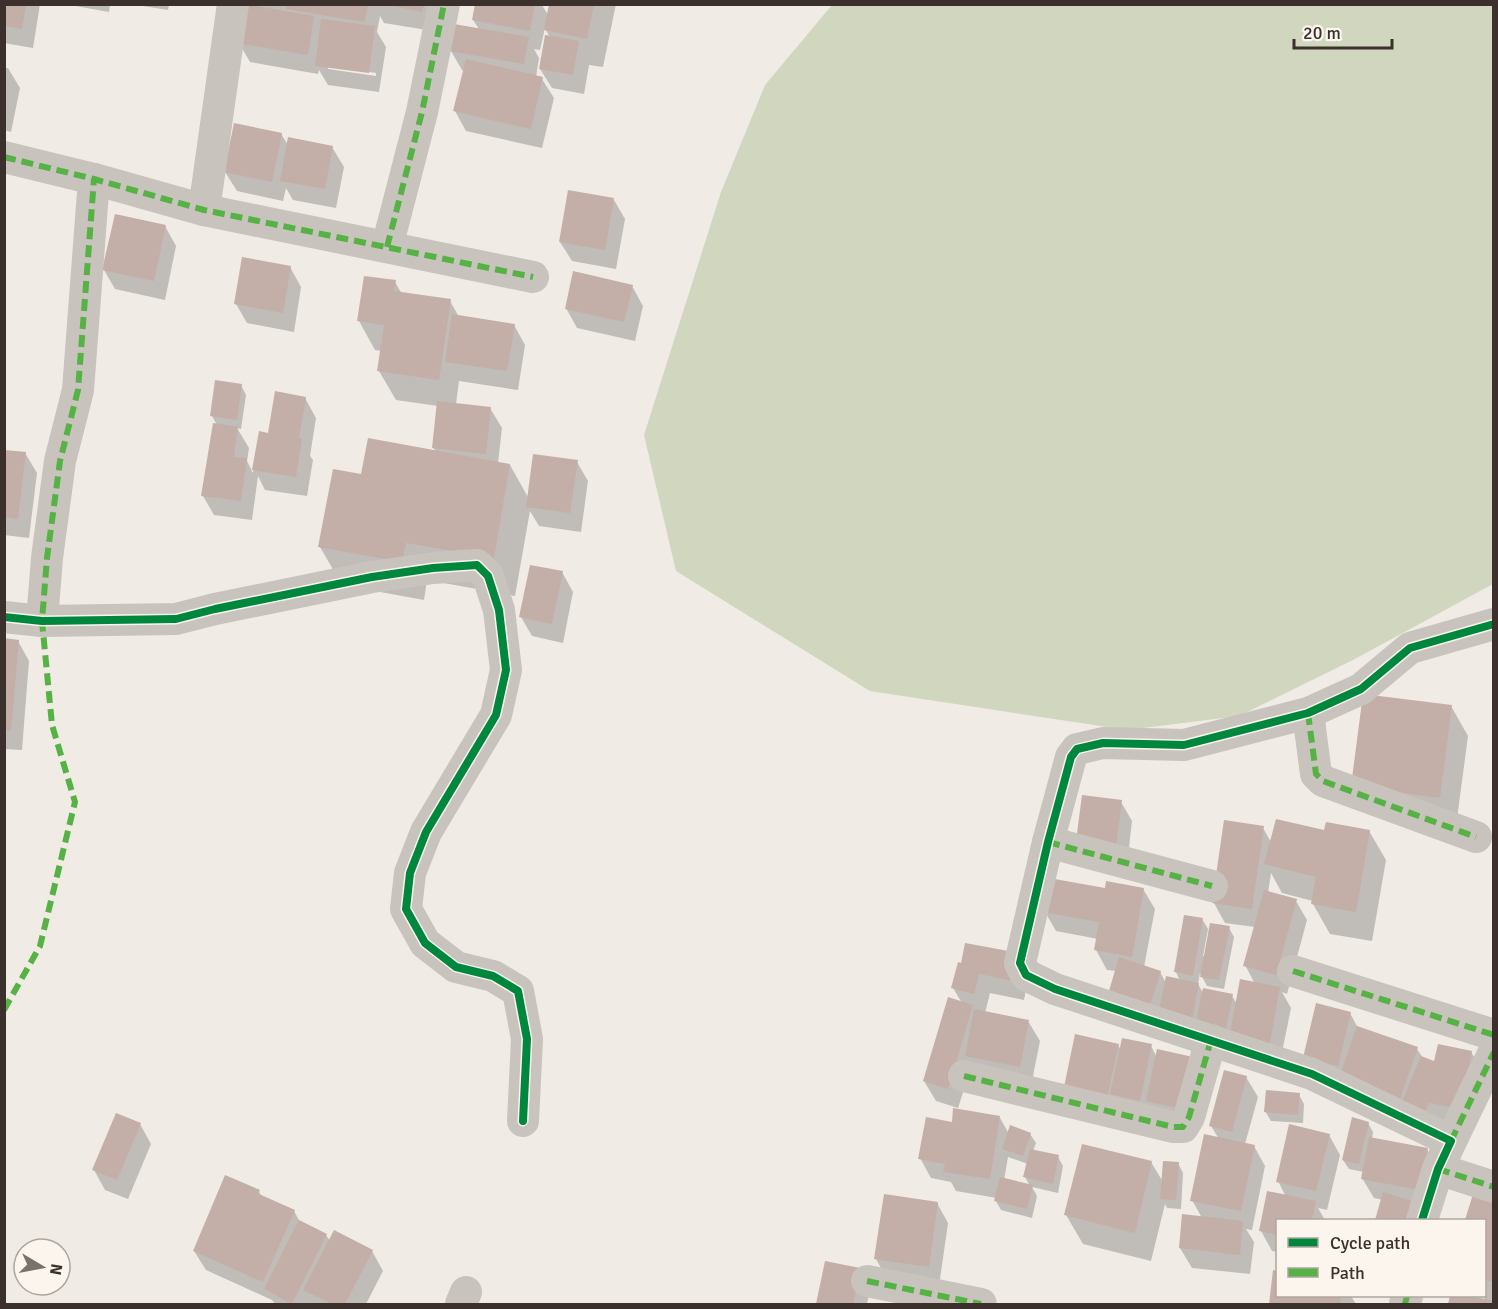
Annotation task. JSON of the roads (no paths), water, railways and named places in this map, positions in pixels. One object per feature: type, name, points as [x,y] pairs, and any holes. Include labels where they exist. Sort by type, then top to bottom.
[{"type":"street","points":[[204,210],[233,4]]},
{"type":"street","points":[[387,247],[422,112],[444,4]]},
{"type":"street","points":[[4,157],[204,210],[533,277]]},
{"type":"street","points":[[42,621],[47,558],[60,461],[78,390],[94,179]]},
{"type":"street","points":[[4,617],[42,621],[176,619],[215,609],[372,578],[433,568],[477,565],[480,567],[488,576],[499,610],[506,670],[496,715],[426,832],[410,873],[406,909],[425,943],[456,967],[493,976],[518,991],[527,1039],[522,1121]]},
{"type":"street","points":[[1494,624],[1410,648],[1361,689],[1308,713],[1184,745],[1103,743],[1077,749],[1071,757],[1048,842],[1020,963],[1026,975],[1055,989],[1312,1074],[1494,1186]]},
{"type":"street","points":[[1308,713],[1316,774],[1323,782],[1476,837]]},
{"type":"street","points":[[1048,842],[1212,886]]},
{"type":"street","points":[[1293,971],[1494,1035]]},
{"type":"street","points":[[964,1076],[1173,1127],[1183,1127],[1189,1117],[1211,1040]]},
{"type":"street","points":[[1423,1219],[1444,1155],[1494,1052]]},
{"type":"street","points":[[867,1281],[981,1305]]}]
